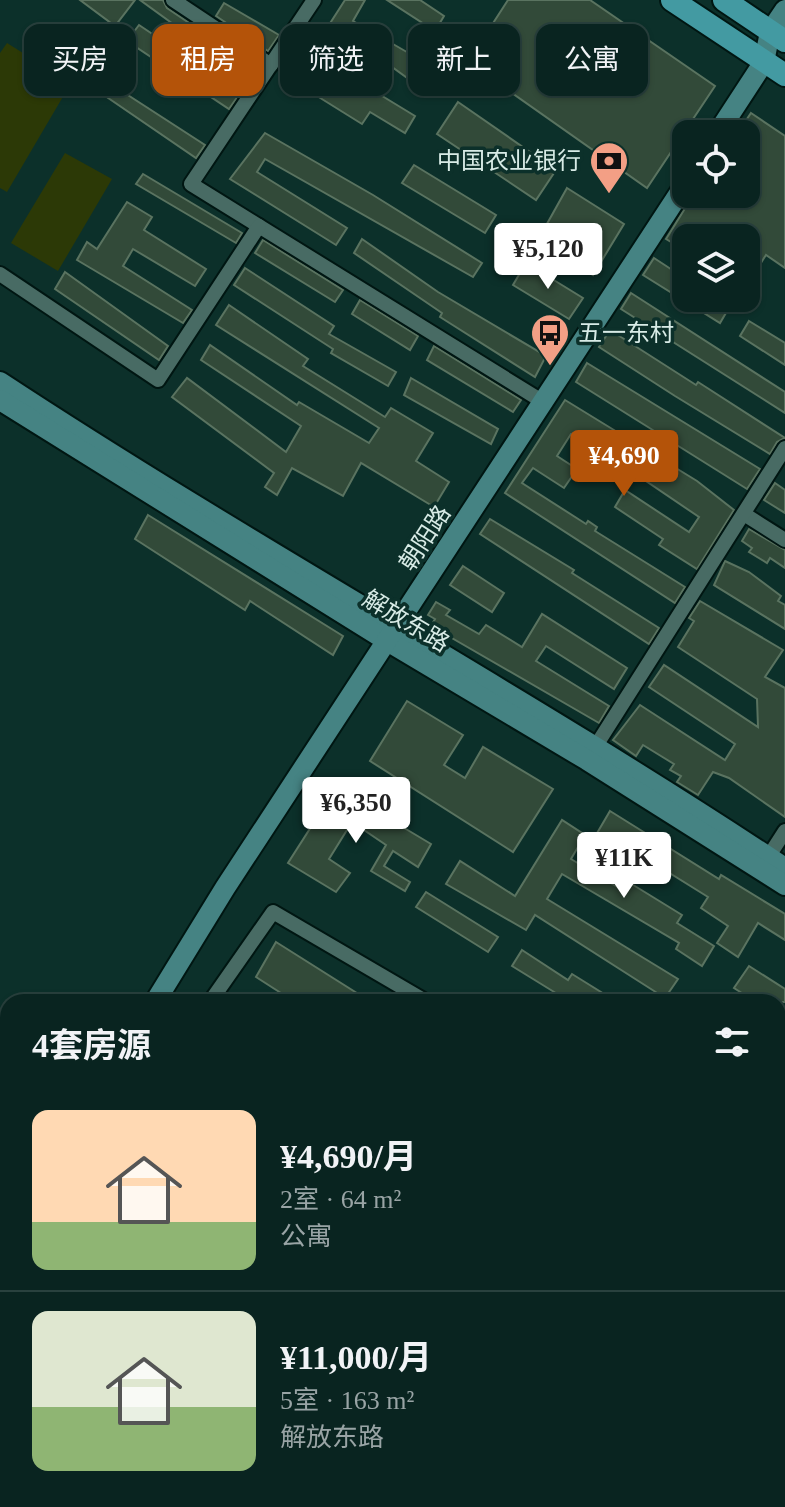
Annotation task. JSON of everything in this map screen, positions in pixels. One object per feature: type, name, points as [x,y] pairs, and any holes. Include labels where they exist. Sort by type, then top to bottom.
[{"type":"main road","points":[[672,0],[773,68]]},
{"type":"main road","points":[[724,0],[780,39]]},
{"type":"street","points":[[173,0],[271,65]]},
{"type":"street","points":[[314,0],[191,184],[545,403]]},
{"type":"street","points":[[737,120],[773,68],[785,10]]},
{"type":"street","points":[[729,120],[773,68]]},
{"type":"street","name":"朝阳路","points":[[172,994],[232,892],[672,205]]},
{"type":"street","name":"朝阳路","points":[[160,994],[225,888],[396,637],[680,208]]},
{"type":"street","points":[[0,274],[158,380],[259,226]]},
{"type":"street","name":"解放东路","points":[[0,382],[396,637]]},
{"type":"street","name":"解放东路","points":[[0,400],[772,865],[785,885]]},
{"type":"street","points":[[591,754],[785,448]]},
{"type":"street","points":[[744,514],[785,540]]},
{"type":"street","points":[[772,865],[785,831]]},
{"type":"street","points":[[216,994],[273,912],[413,994]]},
{"type":"green space","points":[[7,43],[24,54],[24,96],[63,96],[7,192],[0,188],[0,53]]},
{"type":"green space","points":[[65,153],[112,179],[58,271],[11,243]]},
{"type":"building","points":[[80,0],[135,0],[117,24]]},
{"type":"building","points":[[140,0],[163,0],[167,8],[191,24],[173,24]]},
{"type":"building","points":[[345,0],[365,0],[353,21],[358,24],[330,24]]},
{"type":"building","points":[[387,0],[420,0],[444,16],[439,24],[424,24]]},
{"type":"building","points":[[508,0],[590,0],[625,24],[536,24],[536,96],[648,96],[648,40],[715,86],[692,120],[672,120],[672,150],[647,188],[516,96],[520,96],[520,24],[493,24]]},
{"type":"building","points":[[224,3],[260,24],[228,24],[216,16]]},
{"type":"building","points":[[139,25],[152,34],[152,58],[136,47],[136,29]]},
{"type":"building","points":[[264,26],[279,35],[268,51],[264,48]]},
{"type":"building","points":[[392,43],[408,53],[408,79],[392,67]]},
{"type":"building","points":[[105,96],[129,96],[205,145],[196,158]]},
{"type":"building","points":[[210,96],[238,96],[229,109]]},
{"type":"building","points":[[317,96],[382,96],[415,116],[405,133],[370,112],[362,124]]},
{"type":"building","points":[[458,102],[556,170],[536,200],[437,134]]},
{"type":"building","points":[[751,113],[785,136],[785,268],[766,255],[760,264],[760,224],[675,224],[685,208],[760,208],[760,120],[746,120]]},
{"type":"building","points":[[265,133],[482,263],[473,277],[265,159],[257,172],[347,228],[336,245],[230,179]]},
{"type":"building","points":[[414,165],[496,215],[485,233],[402,183]]},
{"type":"building","points":[[143,174],[242,233],[236,243],[136,184]]},
{"type":"building","points":[[567,188],[624,224],[593,275],[538,240]]},
{"type":"building","points":[[127,202],[152,217],[144,230],[206,269],[195,286],[133,249],[123,266],[192,310],[183,323],[77,260],[87,242],[97,249]]},
{"type":"building","points":[[362,239],[438,292],[546,356],[535,377],[440,317],[442,313],[354,253]]},
{"type":"building","points":[[263,240],[343,290],[335,302],[255,253]]},
{"type":"building","points":[[654,258],[672,270],[672,293],[643,275]]},
{"type":"building","points":[[526,263],[583,298],[569,319],[513,285]]},
{"type":"building","points":[[245,268],[334,326],[329,334],[396,372],[388,386],[331,353],[333,349],[234,285]]},
{"type":"building","points":[[65,272],[168,346],[159,360],[55,289]]},
{"type":"building","points":[[631,293],[785,392],[785,413],[621,309]]},
{"type":"building","points":[[360,300],[418,336],[410,350],[352,314]]},
{"type":"building","points":[[229,305],[308,359],[303,366],[385,417],[391,408],[433,433],[416,461],[449,482],[434,507],[361,463],[343,496],[292,468],[277,495],[265,487],[274,473],[172,397],[187,378],[286,452],[301,426],[201,360],[210,345],[297,405],[299,402],[369,443],[379,428],[216,325]]},
{"type":"building","points":[[702,312],[726,312],[720,323]]},
{"type":"building","points":[[749,321],[785,343],[785,365],[740,336]]},
{"type":"building","points":[[610,330],[785,438],[777,442],[770,454],[675,396],[599,347]]},
{"type":"building","points":[[434,346],[521,400],[513,412],[427,360]]},
{"type":"building","points":[[587,363],[760,469],[747,489],[576,382]]},
{"type":"building","points":[[411,378],[498,429],[491,444],[404,395]]},
{"type":"building","points":[[565,400],[697,481],[734,510],[697,569],[659,545],[663,539],[615,507],[625,490],[689,532],[699,517],[578,435],[571,434],[557,456],[577,469],[564,488],[533,468],[522,483],[586,524],[588,521],[597,527],[595,531],[685,587],[675,603],[505,493]]},
{"type":"building","points":[[775,483],[785,490],[785,513],[764,500]]},
{"type":"building","points":[[148,515],[343,636],[333,655],[250,601],[245,610],[135,539]]},
{"type":"building","points":[[490,519],[574,570],[572,573],[659,628],[649,644],[480,534]]},
{"type":"building","points":[[749,529],[785,550],[785,568],[770,558],[767,563],[749,552],[752,548],[742,541]]},
{"type":"building","points":[[725,561],[749,572],[781,596],[778,601],[785,605],[785,629],[714,585]]},
{"type":"building","points":[[463,566],[504,593],[492,612],[450,585]]},
{"type":"building","points":[[700,601],[783,650],[765,677],[785,688],[785,817],[729,778],[713,772],[698,795],[677,782],[681,776],[670,770],[674,764],[643,745],[636,756],[613,740],[640,705],[725,760],[735,744],[649,687],[664,665],[758,727],[757,699],[678,647],[694,621],[689,618]]},
{"type":"building","points":[[436,602],[450,610],[446,615],[479,634],[486,625],[522,647],[542,614],[627,668],[614,689],[546,646],[536,661],[609,706],[599,723],[431,626],[435,619],[428,615]]},
{"type":"building","points":[[407,701],[463,735],[444,765],[465,778],[483,747],[553,789],[513,852],[370,761]]},
{"type":"building","points":[[349,795],[431,844],[418,867],[393,851],[384,866],[410,882],[405,891],[371,871],[386,845],[352,822],[329,859],[350,873],[336,892],[288,863],[320,813],[333,822]]},
{"type":"building","points":[[610,811],[719,879],[721,875],[785,914],[785,940],[758,923],[738,957],[717,943],[728,926],[701,908],[708,897],[610,836],[601,853],[581,842],[571,859],[624,891],[630,883],[682,915],[677,923],[714,946],[702,966],[676,949],[679,943],[562,874],[547,899],[678,979],[668,994],[659,994],[535,915],[526,930],[446,884],[460,861],[515,896],[562,820],[593,840]]},
{"type":"building","points":[[426,892],[498,937],[488,952],[416,907]]},
{"type":"building","points":[[276,942],[358,994],[283,994],[256,977]]},
{"type":"building","points":[[522,950],[568,980],[572,974],[604,994],[557,994],[512,966]]},
{"type":"building","points":[[749,966],[785,989],[785,994],[743,994],[734,988]]},
{"type":"place","name":"中国农业银行","points":[[609,195]]},
{"type":"place","name":"五一东村","points":[[550,367]]}]
